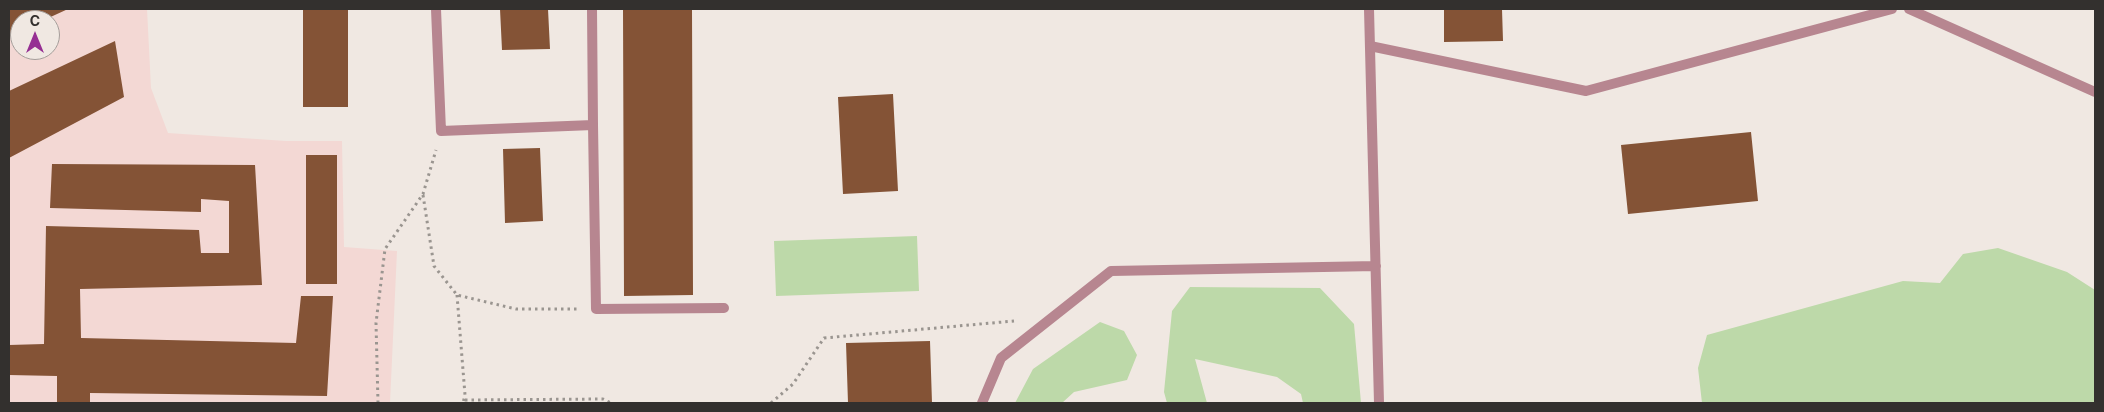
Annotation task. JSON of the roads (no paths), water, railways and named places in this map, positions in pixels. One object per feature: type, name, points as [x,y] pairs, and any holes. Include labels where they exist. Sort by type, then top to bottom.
[{"type":"street","points":[[436,9],[441,131],[593,125]]},
{"type":"street","points":[[592,9],[596,309],[724,308]]},
{"type":"street","points":[[1369,9],[1379,403]]},
{"type":"street","points":[[1370,46],[1586,91],[1892,9]]},
{"type":"street","points":[[1909,9],[2095,92]]},
{"type":"street","points":[[982,403],[1001,358],[1111,271],[1376,266]]}]
